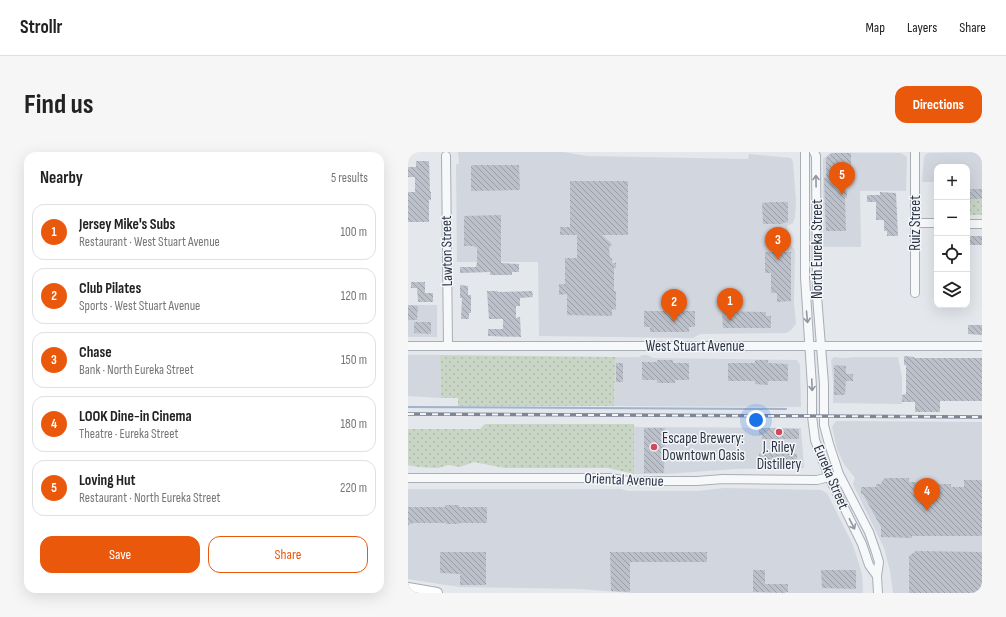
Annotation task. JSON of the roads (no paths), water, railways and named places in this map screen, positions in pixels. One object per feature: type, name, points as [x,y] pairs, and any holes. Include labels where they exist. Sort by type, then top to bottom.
[{"type":"main road","points":[[408,588],[438,593]]},
{"type":"street","name":"North Eureka Street","points":[[805,152],[805,277],[809,346]]},
{"type":"street","name":"North Eureka Street","points":[[814,152],[816,156],[816,296],[820,346]]},
{"type":"street","name":"Ruiz Street","points":[[915,152],[915,293]]},
{"type":"street","name":"Lawton Street","points":[[446,156],[448,346]]},
{"type":"street","points":[[915,223],[934,223]]},
{"type":"street","points":[[970,224],[982,224]]},
{"type":"street","name":"West Stuart Avenue","points":[[408,346],[982,346]]},
{"type":"street","name":"Eureka Street","points":[[809,346],[812,387],[812,416],[815,440],[828,477],[862,544],[869,565],[877,576]]},
{"type":"street","name":"Eureka Street","points":[[820,346],[824,384],[824,425],[828,444],[839,474],[873,543],[880,562],[877,576],[878,593]]},
{"type":"street","name":"Oriental Avenue","points":[[408,478],[610,478],[628,481],[697,481],[723,479],[817,480],[839,474]]},
{"type":"waterway","points":[[408,407],[786,409]]},
{"type":"railway","points":[[408,414],[982,417]]},
{"type":"place","name":"Loving Hut","points":[[842,195]]},
{"type":"place","name":"Chase","points":[[778,260]]},
{"type":"place","name":"Jersey Mike's Subs","points":[[730,321]]},
{"type":"place","name":"Club Pilates","points":[[674,322]]},
{"type":"place","name":"J. Riley Distillery","points":[[779,432]]},
{"type":"place","name":"Escape Brewery: Downtown Oasis","points":[[654,447]]},
{"type":"place","name":"LOOK Dine-in Cinema","points":[[927,511]]}]
